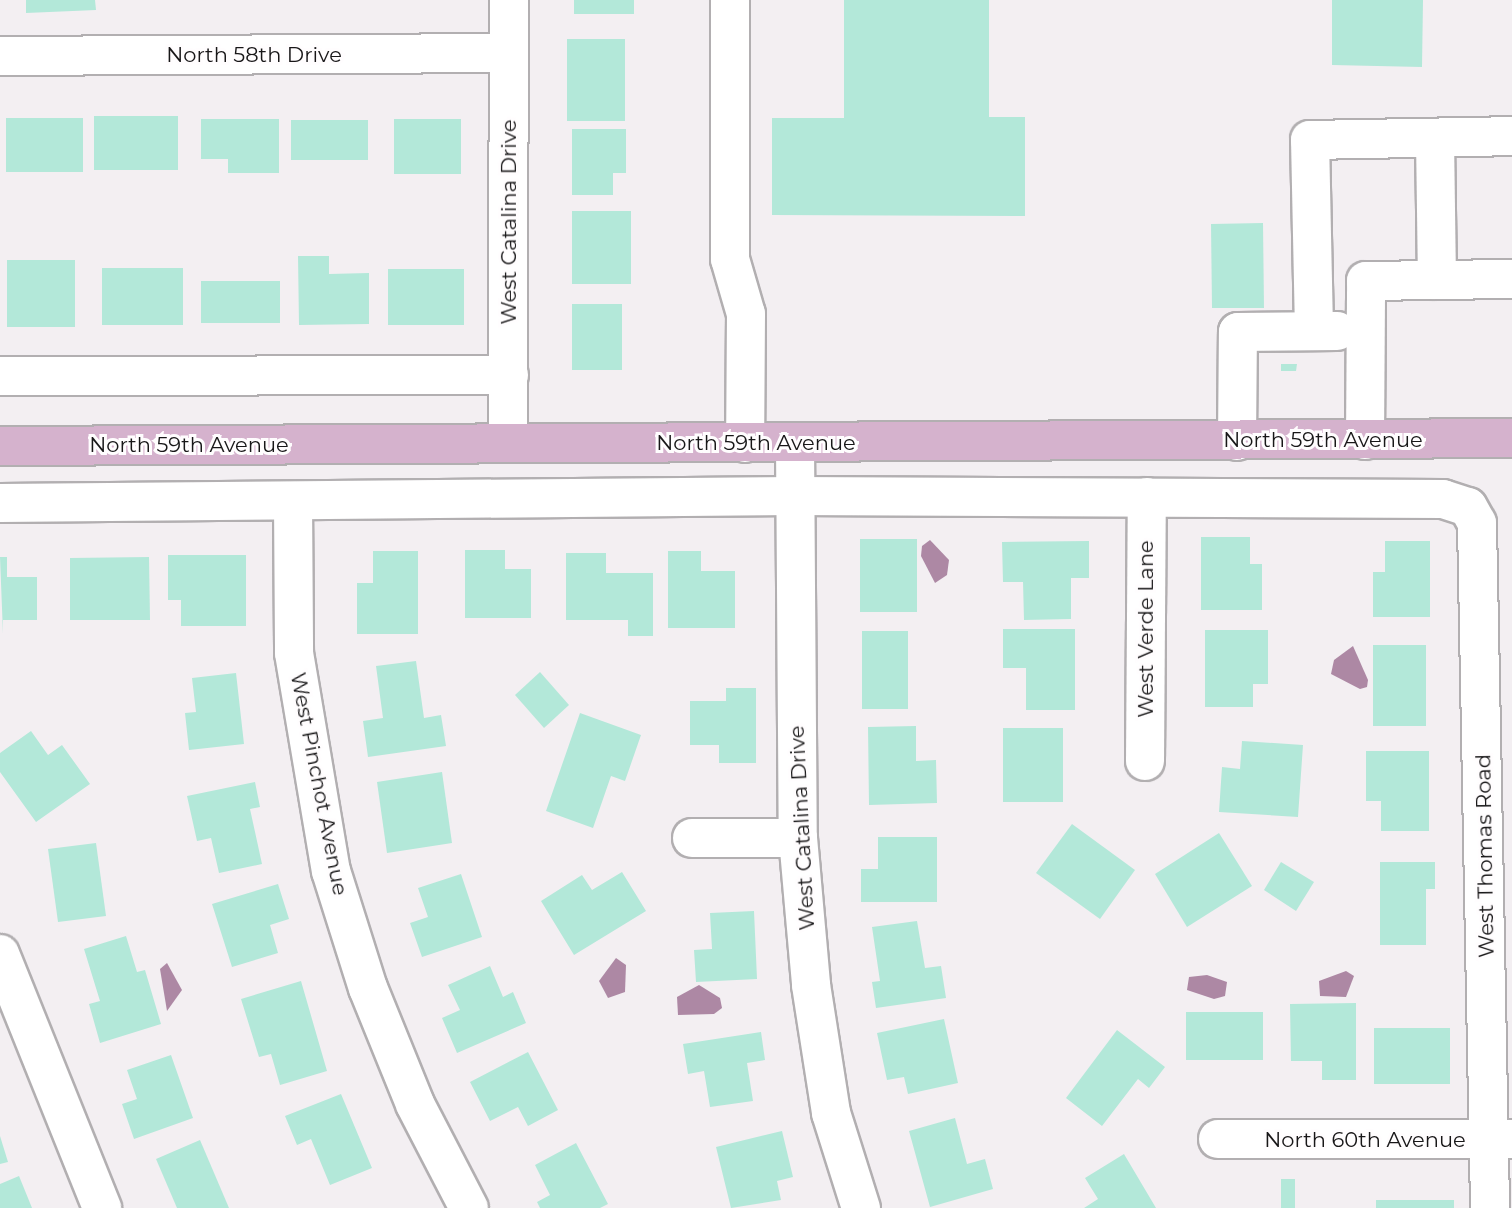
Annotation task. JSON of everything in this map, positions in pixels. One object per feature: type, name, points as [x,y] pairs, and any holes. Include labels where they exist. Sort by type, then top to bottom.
[{"type":"main road","name":"North 59th Avenue","points":[[0,446],[1512,438]]},
{"type":"street","name":"West Catalina Drive","points":[[508,443],[509,0]]},
{"type":"street","points":[[730,0],[730,259],[746,314],[745,443]]},
{"type":"street","name":"North 58th Drive","points":[[0,56],[509,53]]},
{"type":"street","points":[[1314,330],[1310,140],[1512,136]]},
{"type":"street","points":[[1435,138],[1437,280]]},
{"type":"street","points":[[1365,440],[1366,281],[1512,279]]},
{"type":"street","points":[[1237,441],[1238,332],[1365,331]]},
{"type":"street","points":[[0,376],[509,375]]},
{"type":"street","name":"West Catalina Drive","points":[[795,443],[798,838],[811,985],[831,1113],[861,1208]]},
{"type":"street","points":[[0,503],[794,496],[1147,497]]},
{"type":"street","name":"West Thomas Road","points":[[1147,497],[1443,499],[1468,507],[1477,523],[1501,1140],[1490,1208]]},
{"type":"street","name":"West Verde Lane","points":[[1145,761],[1147,497]]},
{"type":"street","name":"West Pinchot Avenue","points":[[293,501],[294,653],[331,871],[368,988],[415,1104],[469,1208]]},
{"type":"street","points":[[692,838],[798,838]]},
{"type":"street","points":[[0,954],[102,1208]]},
{"type":"street","name":"North 60th Avenue","points":[[1217,1139],[1501,1140]]},
{"type":"shaded area","points":[[930,540],[949,560],[947,575],[935,583],[921,556],[922,546]]},
{"type":"shaded area","points":[[1353,646],[1368,680],[1367,687],[1360,689],[1331,674],[1334,660]]},
{"type":"shaded area","points":[[616,958],[626,965],[625,992],[608,998],[599,981]]},
{"type":"shaded area","points":[[167,963],[182,990],[167,1011],[160,969]]},
{"type":"shaded area","points":[[1346,971],[1354,976],[1346,997],[1320,996],[1319,981]]},
{"type":"shaded area","points":[[1207,975],[1227,982],[1225,996],[1214,999],[1187,990],[1189,977]]},
{"type":"shaded area","points":[[699,985],[720,998],[722,1008],[714,1014],[678,1015],[677,997]]},
{"type":"building","points":[[26,0],[95,0],[96,10],[26,13]]},
{"type":"building","points":[[574,0],[634,0],[634,14],[574,14]]},
{"type":"building","points":[[844,0],[989,0],[989,117],[1025,117],[1025,216],[772,215],[772,118],[844,118]]},
{"type":"building","points":[[1332,0],[1423,0],[1422,67],[1332,65]]},
{"type":"building","points":[[567,39],[625,39],[625,121],[567,121]]},
{"type":"building","points":[[94,116],[178,116],[178,170],[94,170]]},
{"type":"building","points":[[6,118],[83,118],[83,172],[6,172]]},
{"type":"building","points":[[201,119],[279,119],[279,173],[228,173],[228,159],[201,159]]},
{"type":"building","points":[[394,119],[461,119],[461,174],[394,174]]},
{"type":"building","points":[[291,120],[368,120],[368,160],[291,160]]},
{"type":"building","points":[[572,129],[626,129],[626,173],[613,173],[613,195],[572,195]]},
{"type":"building","points":[[572,211],[631,211],[631,284],[572,284]]},
{"type":"building","points":[[1263,223],[1264,308],[1212,308],[1211,224]]},
{"type":"building","points":[[298,256],[329,256],[329,274],[369,273],[369,324],[299,325]]},
{"type":"building","points":[[7,260],[75,260],[75,327],[7,327]]},
{"type":"building","points":[[102,268],[183,268],[183,325],[102,325]]},
{"type":"building","points":[[388,269],[464,269],[464,325],[388,325]]},
{"type":"building","points":[[201,281],[280,281],[280,323],[201,323]]},
{"type":"building","points":[[572,304],[622,304],[622,370],[572,370]]},
{"type":"building","points":[[1281,364],[1297,364],[1296,371],[1281,371]]},
{"type":"building","points":[[1201,537],[1250,537],[1250,564],[1262,564],[1262,610],[1201,610]]},
{"type":"building","points":[[860,539],[917,539],[917,612],[860,612]]},
{"type":"building","points":[[1089,541],[1089,578],[1071,578],[1071,619],[1024,620],[1023,582],[1003,582],[1002,542]]},
{"type":"building","points":[[1385,541],[1430,541],[1430,617],[1373,617],[1373,572],[1385,572]]},
{"type":"building","points":[[465,550],[505,550],[505,569],[531,569],[531,618],[465,618]]},
{"type":"building","points":[[373,551],[418,551],[418,634],[357,634],[357,583],[373,583]]},
{"type":"building","points":[[668,551],[701,551],[701,571],[735,571],[735,628],[668,628]]},
{"type":"building","points":[[566,553],[606,553],[606,573],[653,573],[653,636],[628,636],[628,620],[566,620]]},
{"type":"building","points":[[168,555],[246,555],[246,626],[181,626],[181,600],[168,600]]},
{"type":"building","points":[[0,557],[7,557],[7,577],[37,577],[37,620],[3,620],[3,634]]},
{"type":"building","points":[[149,557],[150,620],[70,620],[70,558]]},
{"type":"building","points":[[1003,629],[1075,629],[1075,710],[1026,710],[1026,668],[1003,668]]},
{"type":"building","points":[[1205,630],[1268,630],[1268,684],[1253,684],[1253,707],[1205,707]]},
{"type":"building","points":[[862,631],[908,631],[908,709],[862,709]]},
{"type":"building","points":[[1373,645],[1426,645],[1426,726],[1373,726]]},
{"type":"building","points":[[416,661],[424,718],[441,715],[446,746],[368,757],[363,721],[383,718],[376,666]]},
{"type":"building","points":[[540,672],[569,705],[544,728],[515,695]]},
{"type":"building","points":[[236,673],[244,744],[189,750],[185,713],[196,712],[192,678]]},
{"type":"building","points":[[726,688],[756,688],[756,763],[719,763],[719,745],[690,745],[690,701],[726,701]]},
{"type":"building","points":[[580,713],[641,735],[625,781],[611,776],[593,828],[546,811]]},
{"type":"building","points":[[916,726],[916,761],[936,760],[937,803],[869,805],[868,727]]},
{"type":"building","points":[[1003,728],[1063,728],[1063,802],[1003,802]]},
{"type":"building","points":[[31,731],[48,755],[62,745],[90,784],[36,822],[0,772],[0,753]]},
{"type":"building","points":[[1242,741],[1303,745],[1298,817],[1219,812],[1222,767],[1240,769]]},
{"type":"building","points":[[1366,751],[1429,751],[1429,831],[1381,831],[1381,801],[1366,801]]},
{"type":"building","points":[[442,772],[452,843],[387,853],[377,782]]},
{"type":"building","points":[[255,782],[260,807],[250,809],[262,864],[219,873],[211,838],[197,841],[187,796]]},
{"type":"building","points":[[1072,824],[1135,870],[1100,919],[1036,873]]},
{"type":"building","points":[[1219,833],[1252,886],[1187,927],[1155,874]]},
{"type":"building","points":[[878,837],[937,837],[937,902],[861,902],[861,869],[878,869]]},
{"type":"building","points":[[96,843],[106,916],[58,922],[48,849]]},
{"type":"building","points":[[1281,862],[1314,882],[1296,911],[1264,890]]},
{"type":"building","points":[[1380,862],[1435,862],[1435,889],[1426,889],[1426,945],[1380,945]]},
{"type":"building","points":[[622,872],[646,911],[574,955],[541,901],[582,875],[592,890]]},
{"type":"building","points":[[461,874],[482,937],[422,957],[410,923],[428,917],[418,888]]},
{"type":"building","points":[[278,884],[289,919],[270,925],[278,953],[232,967],[212,904]]},
{"type":"building","points":[[754,911],[757,979],[696,982],[694,950],[712,949],[710,913]]},
{"type":"building","points":[[917,921],[925,968],[941,966],[946,998],[876,1008],[872,982],[880,981],[872,927]]},
{"type":"building","points":[[126,936],[137,972],[145,970],[161,1024],[100,1043],[89,1004],[100,1001],[84,949]]},
{"type":"building","points":[[490,966],[503,997],[513,992],[526,1023],[457,1053],[442,1018],[460,1010],[448,985]]},
{"type":"building","points":[[301,981],[327,1071],[280,1085],[271,1054],[259,1057],[241,999]]},
{"type":"building","points":[[1356,1003],[1356,1080],[1322,1080],[1322,1061],[1291,1061],[1290,1004]]},
{"type":"building","points":[[1186,1012],[1263,1012],[1263,1060],[1186,1060]]},
{"type":"building","points":[[944,1019],[958,1083],[908,1094],[904,1077],[887,1080],[877,1033]]},
{"type":"building","points":[[1374,1028],[1450,1028],[1450,1084],[1374,1084]]},
{"type":"building","points":[[1117,1030],[1165,1067],[1149,1088],[1138,1079],[1102,1126],[1066,1098]]},
{"type":"building","points":[[761,1032],[765,1060],[747,1063],[753,1101],[710,1107],[704,1071],[688,1074],[683,1044]]},
{"type":"building","points":[[528,1052],[558,1110],[528,1126],[518,1107],[490,1121],[470,1082]]},
{"type":"building","points":[[171,1055],[193,1118],[134,1139],[122,1104],[137,1099],[127,1070]]},
{"type":"building","points":[[341,1094],[372,1168],[330,1185],[311,1139],[297,1145],[285,1116]]},
{"type":"building","points":[[955,1118],[967,1164],[985,1159],[993,1189],[930,1207],[909,1131]]},
{"type":"building","points":[[782,1131],[793,1177],[777,1181],[781,1200],[731,1208],[716,1147]]},
{"type":"building","points":[[0,1136],[8,1162],[0,1164]]},
{"type":"building","points":[[200,1140],[229,1208],[177,1208],[156,1159]]},
{"type":"building","points":[[576,1143],[608,1204],[600,1208],[540,1208],[537,1202],[550,1195],[535,1165]]},
{"type":"building","points":[[1124,1154],[1156,1208],[1084,1208],[1098,1199],[1085,1178]]},
{"type":"building","points":[[19,1176],[32,1208],[0,1208],[0,1184]]},
{"type":"building","points":[[1281,1179],[1295,1179],[1295,1208],[1281,1208]]},
{"type":"building","points":[[1376,1200],[1454,1200],[1454,1208],[1376,1208]]}]
